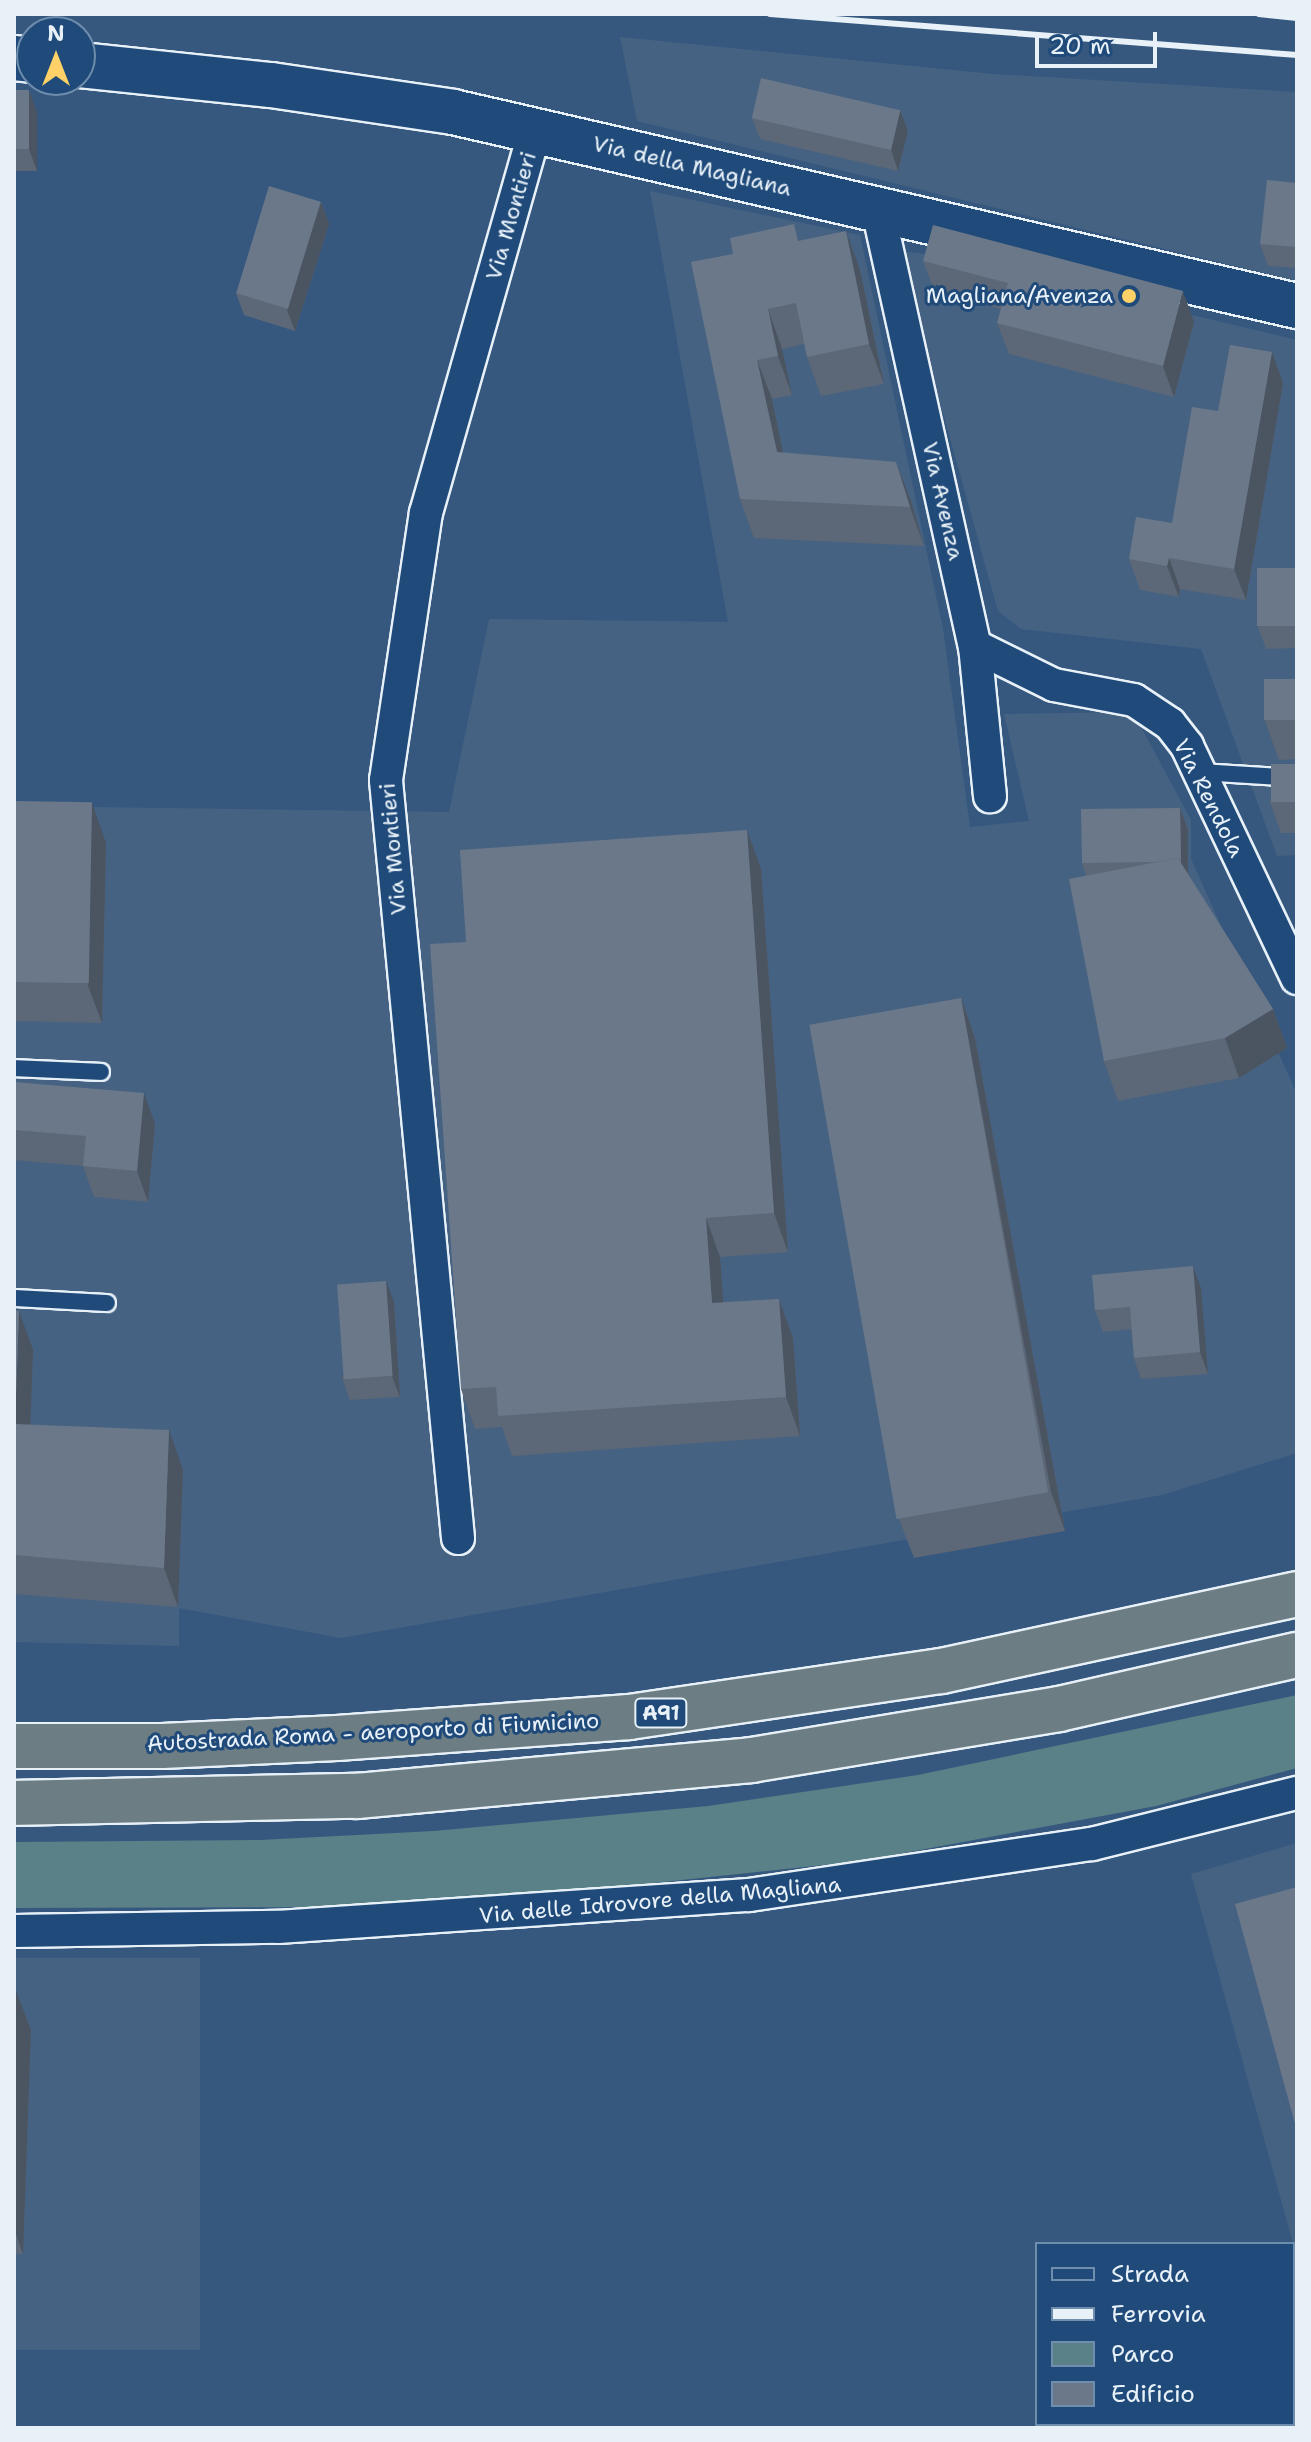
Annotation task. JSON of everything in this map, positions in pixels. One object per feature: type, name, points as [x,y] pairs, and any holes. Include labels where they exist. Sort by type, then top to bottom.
[{"type":"highway","name":"Autostrada Roma - aeroporto di Fiumicino","points":[[14,1746],[226,1743],[629,1717],[941,1671],[1297,1594]]},
{"type":"highway","points":[[14,1803],[357,1796],[751,1760],[1059,1709],[1297,1655]]},
{"type":"main road","name":"Via della Magliana","points":[[96,67],[368,98],[536,128],[1297,306]]},
{"type":"street","name":"Via Montieri","points":[[458,1538],[386,780],[426,513],[536,128]]},
{"type":"street","name":"Via Avenza","points":[[878,210],[975,646],[990,796]]},
{"type":"street","name":"Via Rendola","points":[[975,646],[1054,685],[1134,700],[1170,724],[1200,772],[1297,978]]},
{"type":"street","name":"Via delle Idrovore della Magliana","points":[[14,1931],[323,1925],[749,1895],[1092,1844],[1297,1793]]},
{"type":"lane","points":[[1200,772],[1297,778]]},
{"type":"lane","points":[[14,1068],[101,1072]]},
{"type":"lane","points":[[14,1298],[107,1303]]},
{"type":"shaded area","points":[[620,37],[993,74],[1297,92],[1297,281],[637,121]]},
{"type":"shaded area","points":[[650,191],[860,235],[943,629],[970,827],[1029,821],[1004,714],[1133,712],[1191,820],[1191,859],[1297,1094],[1297,1453],[1162,1495],[341,1638],[179,1608],[179,1646],[14,1642],[14,806],[449,812],[489,619],[728,622]]},
{"type":"shaded area","points":[[898,251],[944,256],[1297,340],[1297,855],[1277,856],[1201,649],[1021,629],[998,611]]},
{"type":"shaded area","points":[[1297,1843],[1297,2258],[1295,2242],[1191,1874]]},
{"type":"shaded area","points":[[14,1958],[200,1958],[200,2350],[14,2350]]},
{"type":"green space","points":[[1297,1695],[1297,1768],[1156,1806],[861,1861],[569,1892],[324,1907],[14,1908],[14,1842],[260,1840],[434,1831],[708,1806],[918,1775]]},
{"type":"building","points":[[761,78],[900,110],[891,150],[752,118]]},
{"type":"building","points":[[14,90],[16,96],[29,96],[29,149],[14,149]]},
{"type":"building","points":[[1267,180],[1297,183],[1297,247],[1260,244]]},
{"type":"building","points":[[269,186],[321,202],[288,309],[236,293]]},
{"type":"building","points":[[794,224],[798,241],[846,231],[869,344],[807,357],[796,303],[768,309],[778,356],[757,360],[777,452],[896,462],[910,507],[740,499],[691,262],[733,254],[730,238]]},
{"type":"building","points":[[933,225],[1183,291],[1163,366],[997,323],[1008,283],[923,261]]},
{"type":"building","points":[[1230,345],[1272,352],[1234,569],[1169,558],[1167,566],[1129,559],[1136,517],[1172,523],[1192,407],[1218,411]]},
{"type":"building","points":[[1257,568],[1297,568],[1297,626],[1257,626]]},
{"type":"building","points":[[1264,679],[1297,679],[1297,720],[1264,720]]},
{"type":"building","points":[[1271,764],[1297,764],[1297,802],[1271,802]]},
{"type":"building","points":[[14,801],[92,802],[89,983],[14,982]]},
{"type":"building","points":[[1180,808],[1181,862],[1178,858],[1155,862],[1082,863],[1081,809]]},
{"type":"building","points":[[747,830],[774,1213],[706,1218],[712,1303],[779,1299],[786,1397],[498,1416],[496,1387],[461,1389],[430,944],[466,942],[460,850]]},
{"type":"building","points":[[1178,858],[1273,1009],[1225,1038],[1104,1061],[1069,879]]},
{"type":"building","points":[[961,998],[1048,1492],[897,1519],[809,1025]]},
{"type":"building","points":[[14,1082],[144,1093],[137,1171],[83,1166],[86,1136],[14,1130]]},
{"type":"building","points":[[1193,1266],[1200,1352],[1134,1358],[1130,1307],[1095,1310],[1092,1275]]},
{"type":"building","points":[[386,1281],[393,1376],[344,1379],[337,1284]]},
{"type":"building","points":[[14,1310],[19,1311],[15,1424],[169,1430],[164,1568],[14,1555]]},
{"type":"building","points":[[1297,1887],[1297,2131],[1235,1904]]},
{"type":"building","points":[[14,1991],[16,1991],[14,2060]]},
{"type":"railway","points":[[770,14],[1297,55]]},
{"type":"railway","points":[[1259,14],[1297,18]]},
{"type":"place","name":"Magliana/Avenza","points":[[1129,296]]}]
